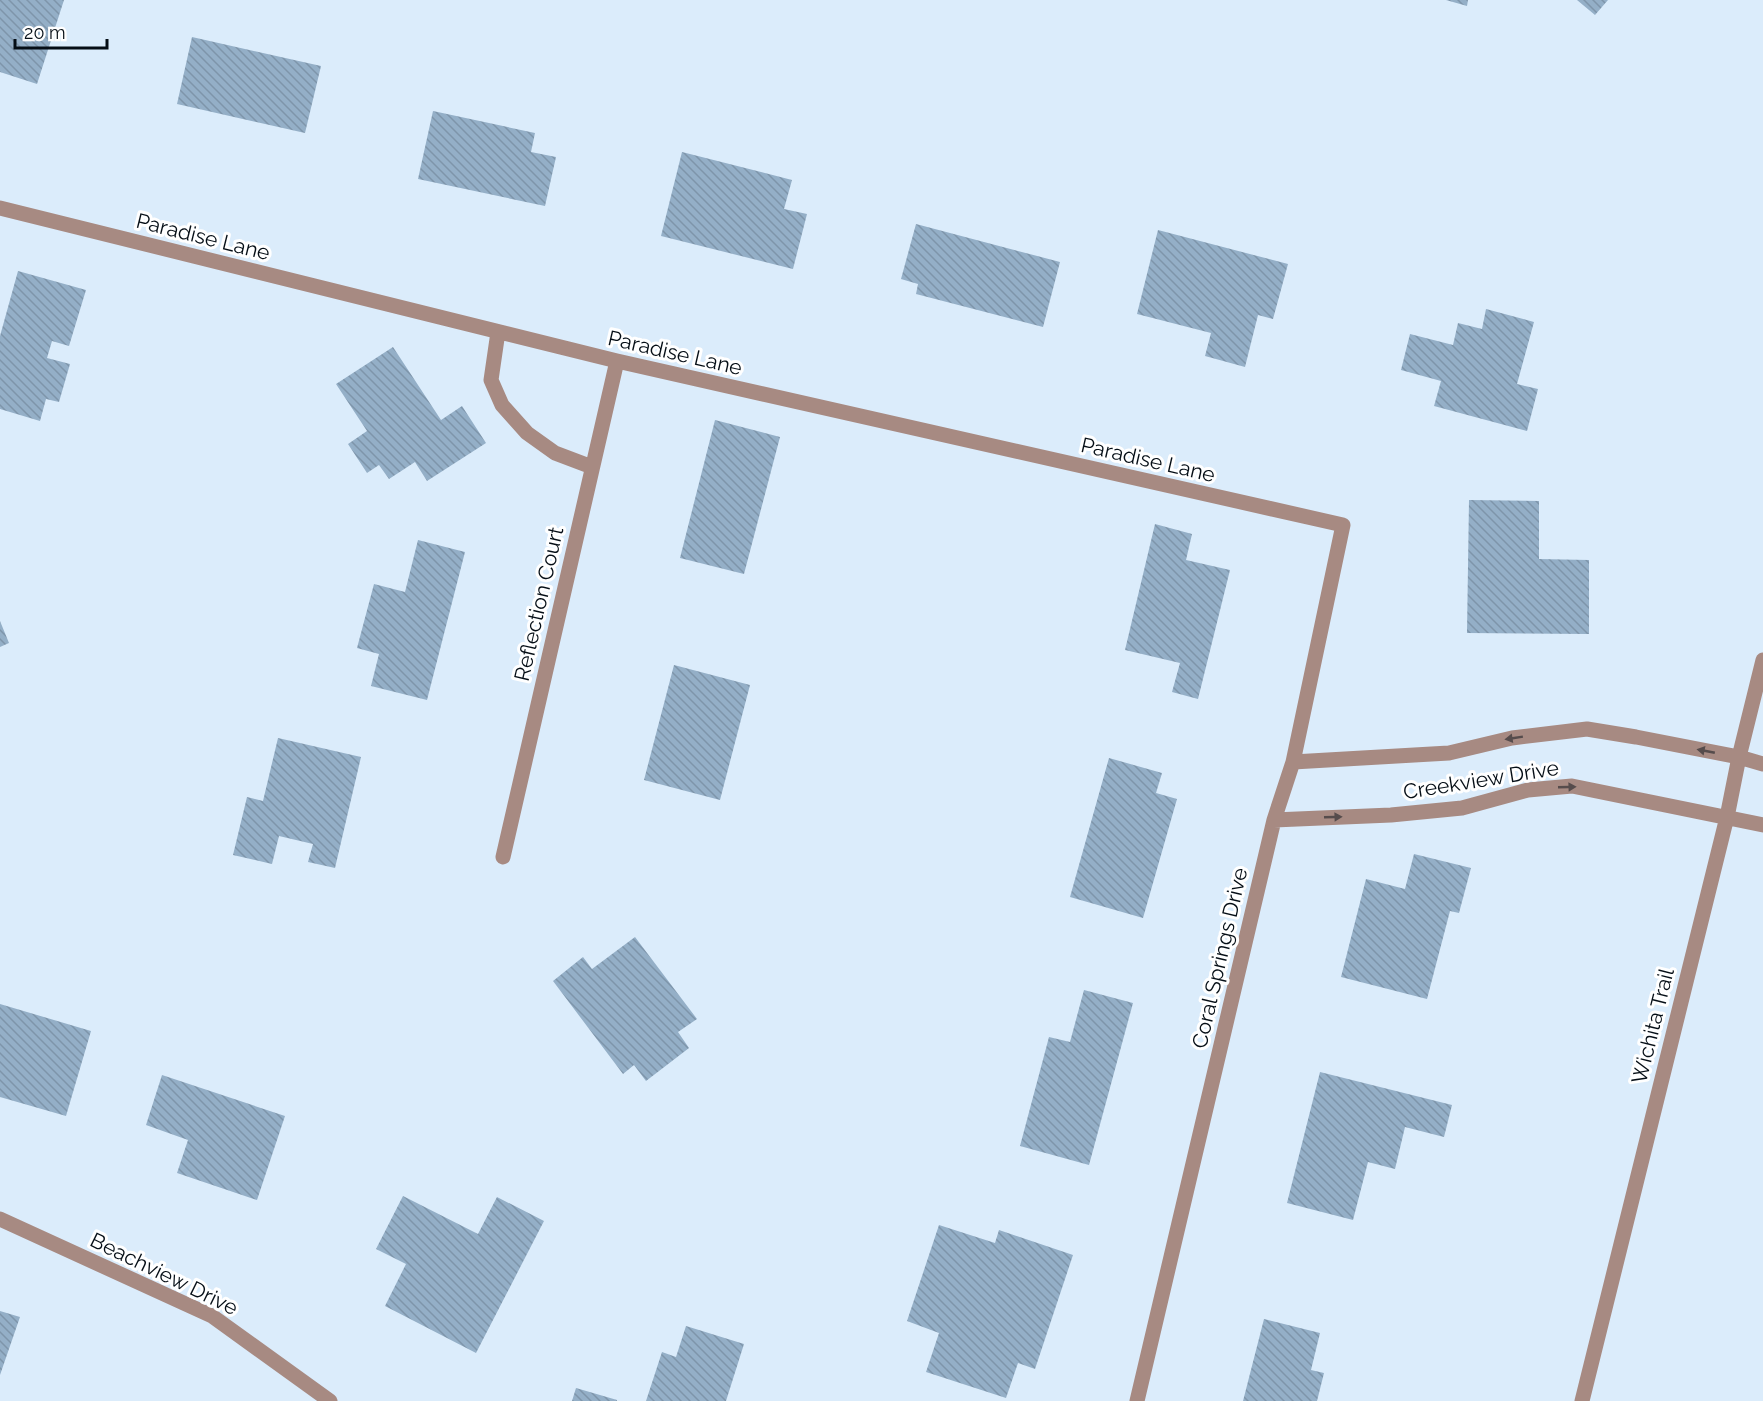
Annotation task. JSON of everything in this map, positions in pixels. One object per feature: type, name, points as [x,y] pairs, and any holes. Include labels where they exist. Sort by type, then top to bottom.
[{"type":"street","name":"Paradise Lane","points":[[0,208],[617,361],[1343,525]]},
{"type":"street","points":[[498,332],[491,380],[502,405],[527,433],[555,453],[592,467]]},
{"type":"street","name":"Reflection Court","points":[[503,857],[617,361]]},
{"type":"street","name":"Coral Springs Drive","points":[[1137,1401],[1274,820],[1293,762],[1343,525]]},
{"type":"street","name":"Wichita Trail","points":[[1582,1401],[1763,660]]},
{"type":"street","name":"Creekview Drive","points":[[1293,762],[1449,753],[1512,738],[1587,729],[1739,757],[1763,764]]},
{"type":"street","name":"Creekview Drive","points":[[1274,820],[1391,815],[1462,808],[1528,790],[1572,786],[1763,825]]},
{"type":"street","name":"Beachview Drive","points":[[0,1219],[212,1316],[330,1401]]},
{"type":"building","points":[[0,0],[64,0],[37,84],[0,72]]},
{"type":"building","points":[[1446,0],[1468,0],[1467,6]]},
{"type":"building","points":[[1577,0],[1608,0],[1595,15]]},
{"type":"building","points":[[192,37],[321,66],[305,133],[177,104]]},
{"type":"building","points":[[433,111],[535,133],[531,152],[556,157],[545,206],[418,179]]},
{"type":"building","points":[[682,152],[792,180],[784,209],[807,214],[793,269],[661,236]]},
{"type":"building","points":[[916,224],[1060,262],[1043,327],[916,294],[918,284],[901,279]]},
{"type":"building","points":[[1158,230],[1288,264],[1273,319],[1258,315],[1245,367],[1205,356],[1211,333],[1137,314]]},
{"type":"building","points":[[18,271],[86,290],[69,346],[52,341],[47,358],[70,364],[59,402],[46,399],[40,421],[0,409],[0,336]]},
{"type":"building","points":[[1486,309],[1534,322],[1517,384],[1538,389],[1527,431],[1434,406],[1441,381],[1401,370],[1410,334],[1453,345],[1458,323],[1482,329]]},
{"type":"building","points":[[393,347],[441,420],[462,406],[486,443],[427,481],[415,462],[389,479],[379,465],[367,473],[348,444],[367,431],[336,384]]},
{"type":"building","points":[[715,420],[780,437],[744,574],[680,558]]},
{"type":"building","points":[[1469,500],[1539,501],[1539,559],[1589,560],[1589,634],[1467,633]]},
{"type":"building","points":[[1155,524],[1192,534],[1186,560],[1230,570],[1198,699],[1172,692],[1180,663],[1125,650]]},
{"type":"building","points":[[418,540],[465,552],[427,700],[371,686],[379,654],[357,648],[374,584],[405,592]]},
{"type":"building","points":[[0,621],[9,643],[0,647]]},
{"type":"building","points":[[674,665],[750,685],[720,800],[644,780]]},
{"type":"building","points":[[278,738],[361,757],[335,868],[308,862],[313,844],[279,836],[272,864],[233,855],[247,797],[263,801]]},
{"type":"building","points":[[1109,758],[1162,773],[1156,793],[1177,799],[1143,918],[1070,897]]},
{"type":"building","points":[[1414,854],[1471,868],[1459,913],[1450,911],[1427,999],[1341,977],[1366,879],[1405,889]]},
{"type":"building","points":[[635,937],[697,1019],[678,1032],[689,1048],[646,1081],[634,1065],[623,1074],[553,981],[583,957],[592,969]]},
{"type":"building","points":[[1084,990],[1133,1003],[1089,1165],[1020,1146],[1049,1037],[1070,1042]]},
{"type":"building","points":[[0,1004],[91,1031],[66,1116],[0,1097]]},
{"type":"building","points":[[1320,1072],[1452,1105],[1444,1137],[1405,1127],[1395,1169],[1368,1162],[1353,1220],[1287,1203]]},
{"type":"building","points":[[162,1075],[285,1116],[257,1200],[177,1173],[188,1140],[146,1125]]},
{"type":"building","points":[[403,1196],[478,1234],[497,1197],[544,1221],[476,1353],[385,1306],[406,1264],[376,1249]]},
{"type":"building","points":[[939,1225],[995,1243],[999,1230],[1073,1255],[1035,1369],[1018,1363],[1006,1398],[926,1372],[939,1333],[907,1321]]},
{"type":"building","points":[[0,1311],[20,1317],[0,1375]]},
{"type":"building","points":[[1264,1319],[1320,1333],[1311,1370],[1324,1373],[1317,1401],[1243,1401]]},
{"type":"building","points":[[686,1326],[744,1344],[726,1401],[646,1401],[662,1352],[676,1357]]},
{"type":"building","points":[[576,1388],[617,1400],[617,1401],[572,1401]]}]
